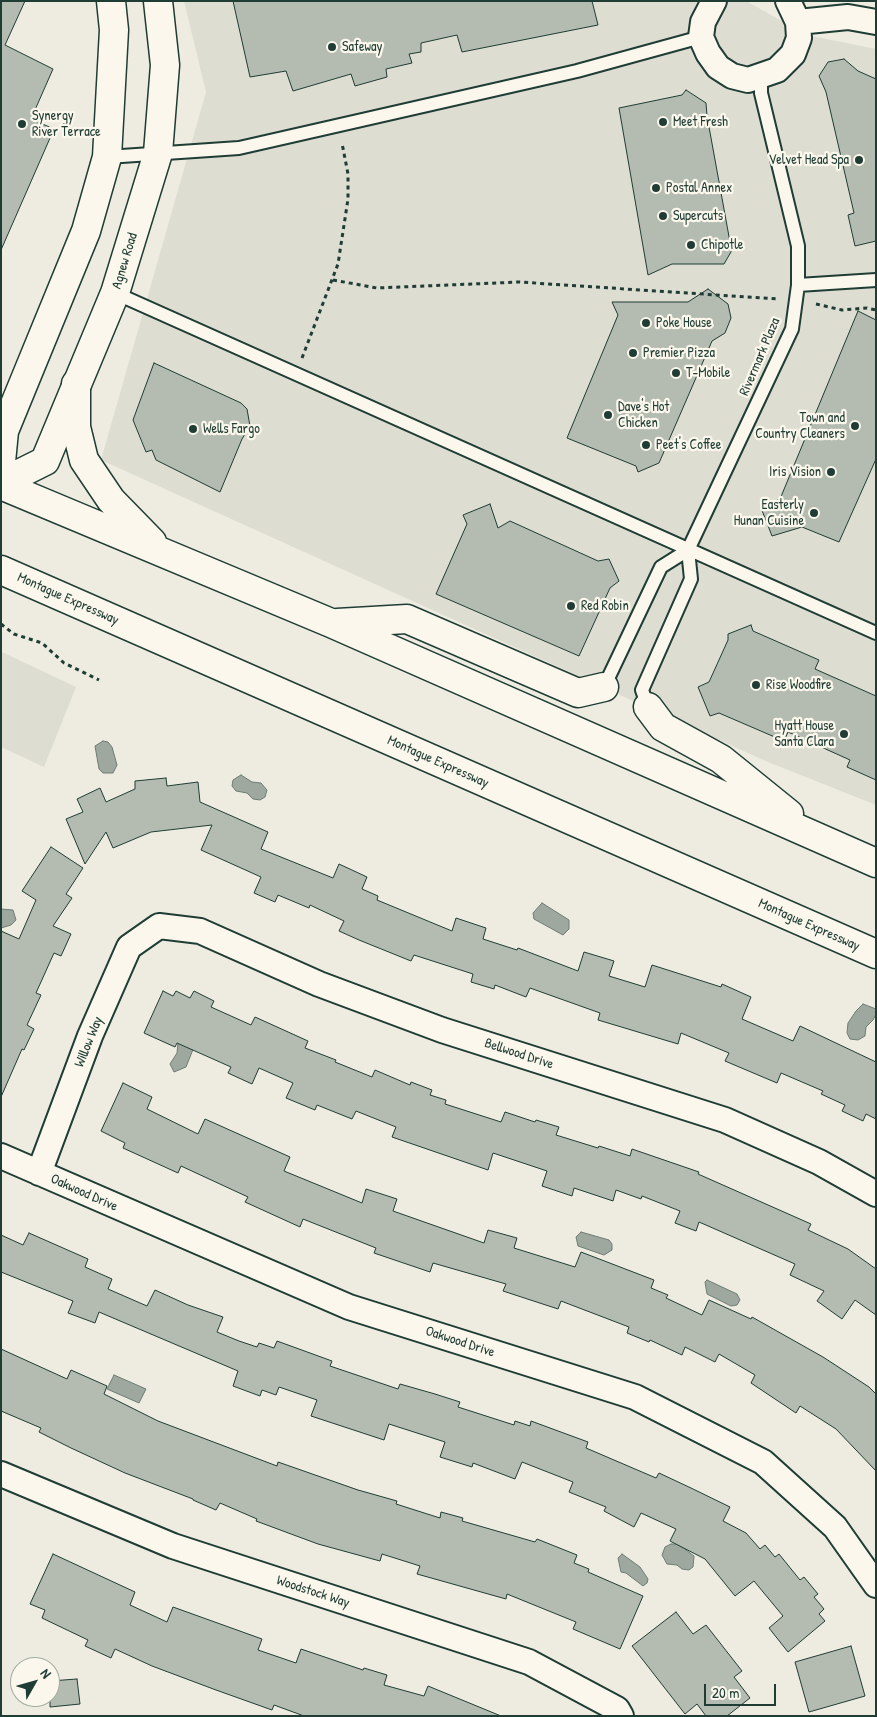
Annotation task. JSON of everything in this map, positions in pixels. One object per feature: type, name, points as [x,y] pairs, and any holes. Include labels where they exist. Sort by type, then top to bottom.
[{"type":"main road","points":[[1,462],[4,431],[86,231],[107,157],[114,30],[111,1]]},
{"type":"main road","name":"Agnew Road","points":[[1,484],[45,461],[115,293],[158,153],[165,64],[158,1]]},
{"type":"main road","points":[[76,384],[76,427],[84,460],[110,500],[162,552]]},
{"type":"main road","points":[[1,484],[331,623],[814,834],[876,863]]},
{"type":"main road","name":"Montague Expressway","points":[[1,570],[876,954]]},
{"type":"main road","points":[[331,623],[407,619],[578,693],[604,687]]},
{"type":"main road","points":[[648,707],[663,727],[721,759],[814,834]]},
{"type":"street","points":[[714,1],[703,22],[701,37],[708,53],[718,67],[732,76],[748,80],[777,70],[793,54],[799,38],[793,11],[848,16],[876,22]]},
{"type":"street","name":"Willow Way","points":[[39,1173],[90,1036],[128,947],[159,926]]},
{"type":"street","name":"Bellwood Drive","points":[[159,926],[200,931],[320,984],[442,1030],[725,1120],[819,1162],[876,1194]]},
{"type":"street","name":"Oakwood Drive","points":[[1,1156],[349,1307],[643,1401],[763,1462],[835,1527],[876,1586]]},
{"type":"street","name":"Woodstock Way","points":[[1,1474],[173,1546],[530,1662],[617,1709],[621,1716]]},
{"type":"lane","points":[[107,157],[239,148],[577,71],[701,37]]},
{"type":"lane","name":"Rivermark Plaza","points":[[688,550],[792,328],[798,285],[798,246],[761,93],[761,77]]},
{"type":"lane","points":[[798,285],[876,280]]},
{"type":"lane","points":[[115,293],[876,633]]},
{"type":"lane","points":[[604,687],[661,567],[688,550]]},
{"type":"lane","points":[[648,707],[642,690],[691,579],[688,550]]},
{"type":"path","points":[[295,374],[338,264],[348,199],[348,174],[339,125]]},
{"type":"path","points":[[333,280],[377,288],[519,282],[796,300],[842,310],[867,308],[876,310]]},
{"type":"path","points":[[1,624],[14,634],[42,644],[64,663],[99,680]]},
{"type":"shaded area","points":[[184,1],[746,1],[807,35],[876,49],[876,805],[768,762],[101,460],[206,92]]},
{"type":"shaded area","points":[[2,652],[76,687],[44,767],[1,747]]},
{"type":"shaded area","points":[[103,741],[108,742],[112,747],[117,765],[113,773],[103,773],[99,769],[95,746]]},
{"type":"shaded area","points":[[241,775],[252,782],[261,783],[267,790],[265,797],[260,800],[253,799],[247,793],[236,791],[232,786],[233,780]]},
{"type":"shaded area","points":[[542,903],[569,920],[569,929],[563,935],[534,919],[533,913]]},
{"type":"shaded area","points":[[1,909],[13,910],[16,920],[11,925],[1,928]]},
{"type":"shaded area","points":[[863,1004],[876,1009],[876,1014],[866,1027],[865,1036],[858,1040],[850,1039],[847,1033],[848,1023]]},
{"type":"shaded area","points":[[178,1043],[194,1047],[186,1067],[174,1072],[170,1064],[177,1053]]},
{"type":"shaded area","points":[[581,1232],[609,1240],[612,1244],[612,1250],[604,1255],[578,1246],[576,1237]]},
{"type":"shaded area","points":[[707,1280],[737,1294],[740,1300],[737,1305],[731,1306],[707,1294],[705,1282]]},
{"type":"shaded area","points":[[114,1375],[146,1389],[139,1403],[107,1389]]},
{"type":"shaded area","points":[[671,1544],[678,1544],[694,1556],[693,1567],[689,1570],[682,1569],[677,1565],[667,1564],[662,1555],[665,1547]]},
{"type":"shaded area","points":[[622,1554],[640,1567],[648,1579],[647,1583],[643,1586],[626,1573],[621,1572],[618,1558]]},
{"type":"building","name":"Synergy River Terrace","points":[[1,1],[25,1],[5,45],[53,69],[31,119],[54,129],[1,250]]},
{"type":"building","name":"Safeway","points":[[233,1],[592,1],[598,25],[462,52],[457,35],[421,43],[421,52],[409,54],[412,63],[386,69],[387,77],[355,86],[351,74],[293,91],[286,71],[250,77]]},
{"type":"building","points":[[844,59],[858,71],[876,79],[876,241],[855,246],[848,215],[854,213],[826,92],[819,76],[828,62]]},
{"type":"building","points":[[686,90],[706,103],[730,242],[735,245],[724,264],[672,264],[648,275],[619,108],[682,95]]},
{"type":"building","points":[[708,289],[728,304],[731,318],[725,333],[712,341],[659,463],[638,472],[636,466],[567,438],[618,315],[612,302],[688,302]]},
{"type":"building","points":[[858,311],[876,320],[876,459],[839,542],[802,527],[772,536],[761,508],[780,499]]},
{"type":"building","name":"Wells Fargo","points":[[154,363],[241,403],[247,409],[250,426],[242,439],[220,492],[156,460],[152,450],[146,452],[133,420]]},
{"type":"building","points":[[490,504],[498,528],[510,521],[598,561],[609,559],[619,581],[610,588],[579,656],[436,594],[467,524],[463,515]]},
{"type":"building","points":[[751,625],[753,631],[819,660],[815,669],[876,696],[876,780],[847,767],[850,760],[788,732],[784,741],[719,713],[710,716],[698,687],[709,682],[728,640],[728,634]]},
{"type":"building","points":[[166,778],[167,786],[198,782],[200,802],[268,832],[261,849],[333,878],[339,864],[367,877],[362,889],[378,896],[377,900],[452,931],[456,918],[486,928],[483,939],[517,950],[518,948],[578,971],[584,952],[614,961],[609,976],[645,987],[652,965],[721,987],[722,984],[751,997],[742,1019],[793,1041],[800,1026],[876,1062],[876,1119],[866,1114],[863,1121],[842,1111],[845,1105],[821,1094],[823,1091],[781,1073],[777,1083],[725,1061],[729,1053],[681,1033],[678,1044],[598,1020],[600,1013],[530,988],[526,997],[495,985],[494,989],[471,982],[473,974],[414,955],[411,961],[359,940],[339,931],[344,921],[310,905],[309,908],[278,895],[275,902],[254,893],[261,877],[201,850],[212,825],[151,832],[113,848],[106,832],[85,864],[66,819],[83,812],[77,799],[100,788],[106,802],[135,789],[135,781]]},
{"type":"building","points":[[51,847],[83,868],[66,894],[72,898],[53,926],[71,934],[61,956],[54,953],[36,993],[41,995],[27,1025],[34,1029],[24,1050],[22,1049],[1,1097],[1,931],[19,939],[36,900],[22,891]]},
{"type":"building","points":[[163,991],[173,996],[176,991],[190,998],[194,991],[214,1001],[211,1007],[251,1025],[255,1017],[308,1041],[305,1048],[372,1077],[375,1070],[410,1085],[411,1082],[432,1090],[430,1095],[446,1100],[445,1104],[501,1122],[505,1112],[535,1122],[536,1120],[559,1127],[556,1135],[630,1156],[632,1149],[699,1172],[698,1174],[811,1224],[808,1230],[848,1249],[876,1269],[876,1315],[855,1300],[842,1319],[817,1301],[824,1291],[790,1275],[795,1264],[699,1222],[696,1231],[675,1223],[680,1211],[642,1196],[641,1199],[616,1190],[613,1201],[574,1188],[572,1196],[542,1186],[547,1171],[493,1153],[488,1170],[392,1137],[396,1127],[356,1111],[352,1119],[317,1105],[315,1110],[286,1098],[293,1083],[259,1068],[252,1084],[228,1073],[231,1067],[177,1043],[175,1047],[144,1033]]},
{"type":"building","points":[[123,1083],[152,1097],[147,1109],[198,1134],[205,1119],[290,1157],[284,1171],[362,1203],[366,1189],[397,1199],[393,1211],[484,1243],[488,1230],[517,1238],[514,1248],[575,1267],[581,1252],[654,1280],[651,1288],[668,1295],[666,1298],[702,1315],[709,1300],[751,1319],[752,1317],[823,1357],[869,1387],[876,1394],[876,1471],[836,1429],[800,1406],[796,1413],[751,1383],[755,1375],[719,1354],[715,1362],[685,1347],[682,1355],[650,1340],[649,1342],[627,1333],[629,1327],[561,1301],[558,1309],[503,1291],[506,1284],[433,1263],[430,1272],[374,1253],[376,1248],[303,1219],[300,1227],[245,1202],[248,1197],[181,1166],[178,1173],[123,1148],[125,1143],[101,1131]]},
{"type":"building","points":[[29,1233],[88,1259],[85,1267],[112,1279],[108,1289],[147,1306],[155,1290],[188,1305],[223,1317],[217,1332],[239,1341],[257,1347],[259,1343],[274,1348],[277,1341],[332,1361],[330,1366],[398,1389],[400,1384],[435,1394],[460,1402],[458,1407],[514,1425],[515,1421],[530,1426],[531,1421],[588,1442],[586,1448],[656,1478],[659,1473],[730,1507],[723,1521],[746,1533],[760,1549],[765,1545],[775,1557],[779,1554],[800,1580],[804,1577],[818,1594],[814,1597],[824,1609],[819,1614],[825,1621],[788,1652],[769,1628],[783,1616],[754,1581],[735,1596],[705,1559],[670,1541],[676,1529],[641,1513],[634,1527],[604,1511],[606,1507],[569,1492],[573,1482],[522,1462],[515,1479],[473,1463],[472,1467],[440,1457],[445,1442],[389,1424],[384,1440],[311,1416],[317,1400],[279,1387],[276,1395],[262,1390],[260,1396],[233,1386],[238,1371],[99,1312],[95,1323],[68,1313],[73,1301],[1,1272],[1,1235],[23,1245]]},
{"type":"building","points":[[1,1349],[67,1379],[71,1370],[107,1386],[104,1394],[158,1421],[277,1466],[278,1462],[358,1490],[397,1501],[396,1504],[440,1518],[441,1512],[463,1518],[462,1521],[535,1542],[537,1539],[577,1555],[574,1563],[589,1569],[588,1572],[643,1596],[620,1649],[573,1629],[576,1622],[507,1594],[506,1599],[417,1574],[420,1566],[382,1554],[380,1561],[318,1544],[256,1521],[257,1519],[220,1503],[216,1510],[193,1499],[125,1473],[39,1432],[41,1428],[1,1411]]},
{"type":"building","points":[[53,1554],[135,1592],[130,1605],[167,1622],[173,1607],[262,1639],[258,1650],[296,1663],[301,1649],[363,1670],[364,1668],[387,1675],[384,1685],[424,1696],[428,1686],[501,1716],[304,1716],[274,1705],[272,1710],[152,1666],[115,1649],[111,1658],[85,1646],[88,1640],[42,1618],[45,1610],[30,1604]]},
{"type":"building","points":[[676,1612],[693,1634],[706,1625],[742,1671],[734,1677],[750,1698],[727,1716],[706,1716],[697,1704],[685,1714],[632,1646]]},
{"type":"building","points":[[851,1646],[865,1696],[809,1712],[795,1662]]},
{"type":"building","points":[[77,1679],[80,1704],[60,1706],[60,1680]]},
{"type":"place","name":"Safeway","points":[[332,47]]},
{"type":"place","name":"Meet Fresh","points":[[663,122]]},
{"type":"place","name":"Synergy River Terrace","points":[[22,124]]},
{"type":"place","name":"Velvet Head Spa","points":[[859,160]]},
{"type":"place","name":"Postal Annex","points":[[656,188]]},
{"type":"place","name":"Supercuts","points":[[663,216]]},
{"type":"place","name":"Chipotle","points":[[691,245]]},
{"type":"place","name":"Poke House","points":[[646,323]]},
{"type":"place","name":"Premier Pizza","points":[[633,353]]},
{"type":"place","name":"T-Mobile","points":[[676,373]]},
{"type":"place","name":"Dave's Hot Chicken","points":[[608,415]]},
{"type":"place","name":"Town and Country Cleaners","points":[[855,426]]},
{"type":"place","name":"Wells Fargo","points":[[193,429]]},
{"type":"place","name":"Peet's Coffee","points":[[646,445]]},
{"type":"place","name":"Iris Vision","points":[[831,472]]},
{"type":"place","name":"Easterly Hunan Cuisine","points":[[814,513]]},
{"type":"place","name":"Red Robin","points":[[571,606]]},
{"type":"place","name":"Rise Woodfire","points":[[756,685]]},
{"type":"place","name":"Hyatt House Santa Clara","points":[[844,734]]}]
